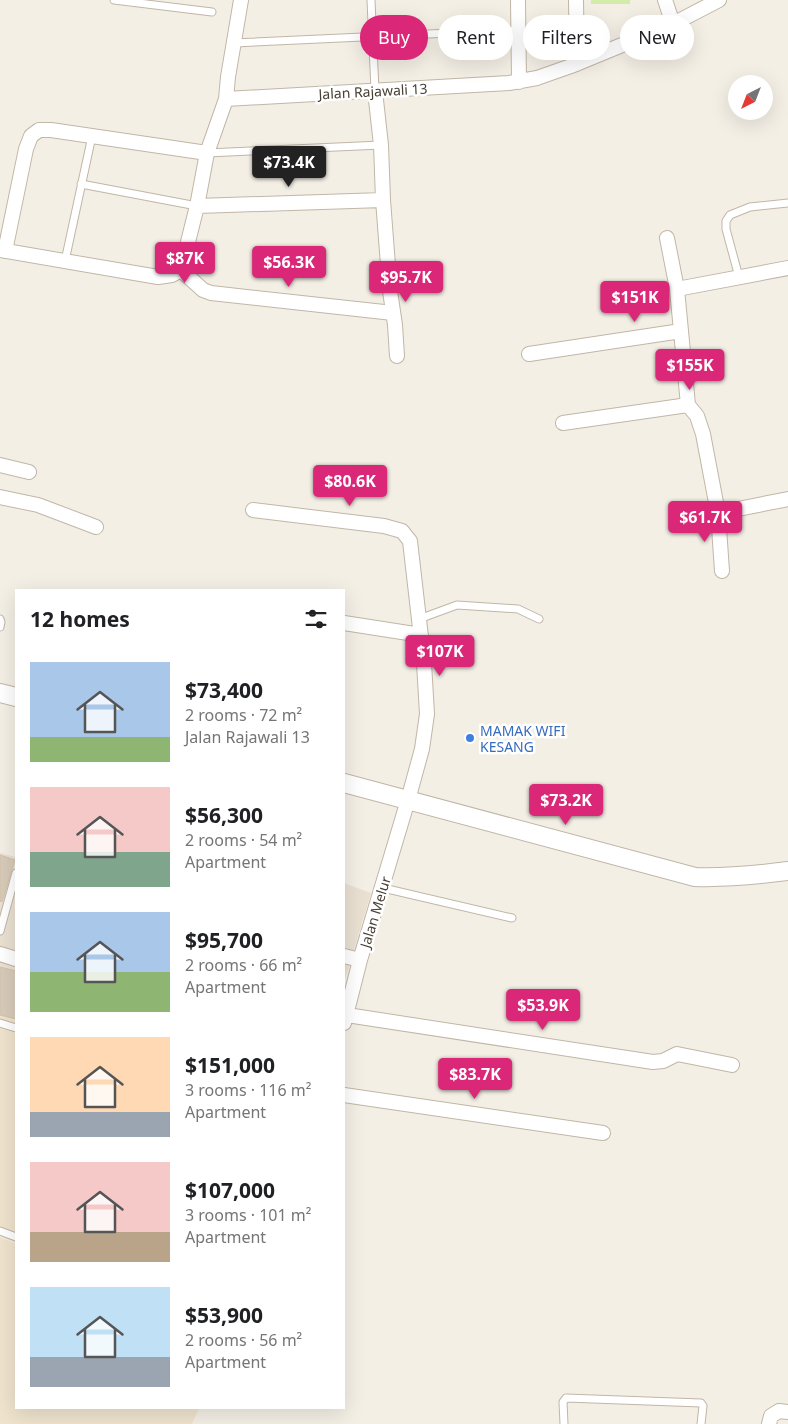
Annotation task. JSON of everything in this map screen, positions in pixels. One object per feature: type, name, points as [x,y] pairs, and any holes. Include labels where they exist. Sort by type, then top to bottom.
[{"type":"street","points":[[207,153],[51,130],[39,130],[31,136],[26,148],[3,251],[158,277],[172,275],[181,270],[197,206],[207,153],[226,99],[240,0]]},
{"type":"street","points":[[518,0],[519,82]]},
{"type":"street","points":[[576,0],[577,64]]},
{"type":"street","points":[[665,0],[670,15]]},
{"type":"street","name":"Jalan Rajawali 13","points":[[690,15],[718,0]]},
{"type":"street","name":"Jalan Rajawali 13","points":[[226,99],[519,82],[537,78],[577,64],[620,46]]},
{"type":"street","points":[[375,91],[381,145],[390,291],[397,356]]},
{"type":"street","points":[[197,206],[383,200]]},
{"type":"street","points":[[666,238],[677,289],[688,405],[697,416],[703,434],[718,513],[722,571]]},
{"type":"street","points":[[677,289],[788,268]]},
{"type":"street","points":[[181,270],[210,293],[393,313]]},
{"type":"street","points":[[529,354],[681,331]]},
{"type":"street","points":[[562,423],[688,405]]},
{"type":"street","points":[[0,466],[29,472]]},
{"type":"street","points":[[0,497],[38,505],[96,527]]},
{"type":"street","points":[[718,513],[788,500]]},
{"type":"street","name":"Jalan Melur","points":[[253,510],[384,526],[402,531],[410,541],[424,663],[427,714],[422,749],[360,960],[345,1019]]},
{"type":"street","points":[[345,623],[421,635]]},
{"type":"street","points":[[0,694],[15,697]]},
{"type":"street","points":[[345,783],[695,877],[742,877],[788,871]]},
{"type":"street","points":[[0,954],[15,959]]},
{"type":"street","points":[[345,956],[360,960]]},
{"type":"street","points":[[345,1019],[653,1062],[663,1061],[677,1054],[732,1064]]},
{"type":"street","points":[[345,1095],[603,1133]]},
{"type":"street","points":[[768,1424],[771,1416],[783,1412]]},
{"type":"lane","points":[[114,0],[212,12]]},
{"type":"lane","points":[[371,0],[372,15]]},
{"type":"lane","points":[[428,34],[518,30]]},
{"type":"lane","points":[[234,42],[360,37]]},
{"type":"lane","points":[[374,60],[375,91]]},
{"type":"lane","points":[[65,261],[92,136]]},
{"type":"lane","points":[[207,153],[381,145]]},
{"type":"lane","points":[[82,184],[197,206]]},
{"type":"lane","points":[[739,277],[726,229],[726,222],[730,215],[750,208],[788,203]]},
{"type":"lane","points":[[419,619],[457,605],[518,609],[540,619]]},
{"type":"lane","points":[[0,619],[0,627]]},
{"type":"lane","points":[[0,932],[15,877]]},
{"type":"lane","points":[[382,888],[512,918]]},
{"type":"lane","points":[[0,1023],[15,1028]]},
{"type":"lane","points":[[0,1231],[15,1237]]},
{"type":"lane","points":[[564,1424],[563,1402],[566,1398],[701,1403],[703,1406],[701,1424]]},
{"type":"shaded area","points":[[0,853],[15,857],[15,1020],[0,1016]]},
{"type":"shaded area","points":[[345,883],[371,893],[345,980]]},
{"type":"shaded area","points":[[0,1016],[15,1020],[15,1243],[0,1236]]},
{"type":"shaded area","points":[[0,1237],[15,1244],[15,1409],[199,1409],[192,1424],[0,1424]]},
{"type":"green space","points":[[591,0],[630,0],[630,4],[591,4]]},
{"type":"building","points":[[0,855],[15,860],[2,902],[0,901]]},
{"type":"building","points":[[0,967],[15,971],[15,1019],[0,1015]]},
{"type":"place","name":"MAMAK WIFI KESANG","points":[[470,738]]}]
